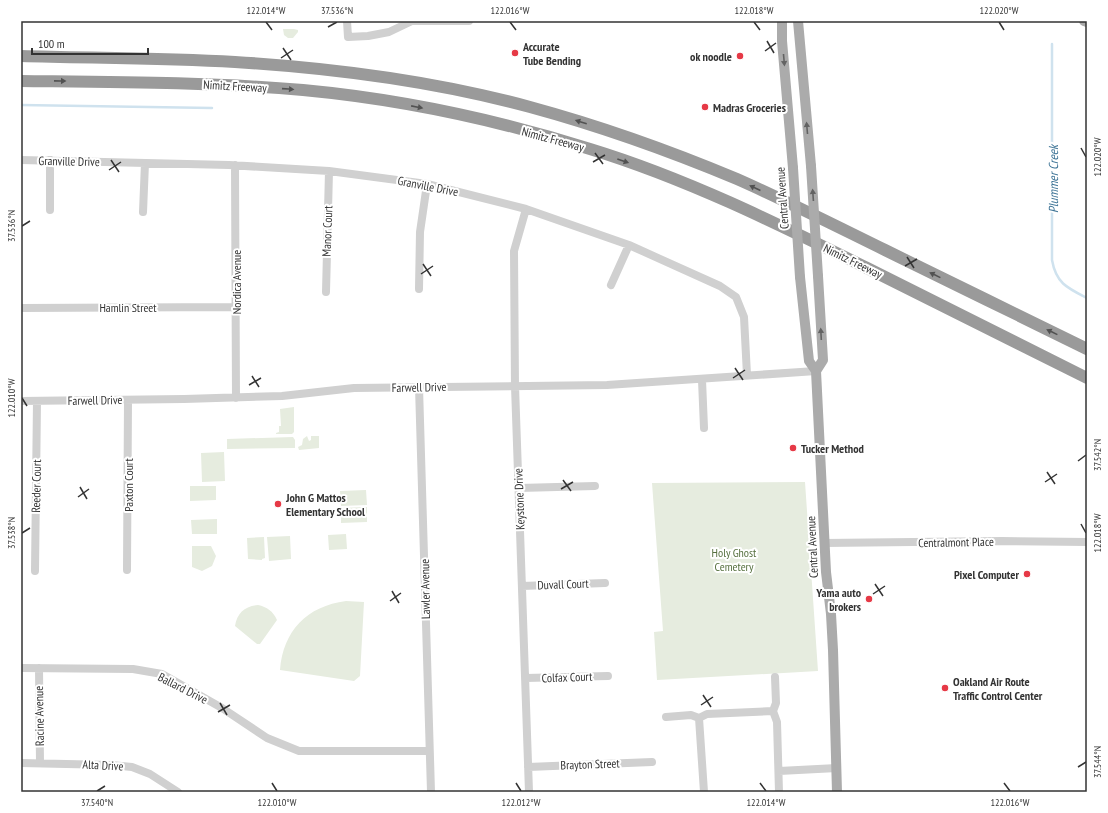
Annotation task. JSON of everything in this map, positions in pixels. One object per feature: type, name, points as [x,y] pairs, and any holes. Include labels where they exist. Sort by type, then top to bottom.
[{"type":"highway","name":"Nimitz Freeway","points":[[21,56],[218,61],[306,67],[380,76],[456,89],[530,107],[666,151],[738,180],[795,206],[1087,349]]},
{"type":"highway","name":"Nimitz Freeway","points":[[21,81],[191,84],[305,90],[375,99],[451,113],[522,130],[591,149],[658,173],[776,224],[1087,378]]},
{"type":"main road","name":"Central Avenue","points":[[782,21],[782,41],[793,168],[800,277],[809,361],[816,372],[824,543],[831,614],[838,792]]},
{"type":"main road","name":"Central Avenue","points":[[798,21],[811,166],[823,360],[816,372]]},
{"type":"street","points":[[347,21],[348,36],[368,36],[389,32],[412,21],[469,21]]},
{"type":"street","name":"Granville Drive","points":[[21,160],[235,165],[329,171],[427,184],[526,208],[630,245],[720,286],[736,297],[744,317],[747,375]]},
{"type":"street","points":[[50,160],[50,210]]},
{"type":"street","points":[[143,212],[145,163]]},
{"type":"street","name":"Nordica Avenue","points":[[235,165],[236,398]]},
{"type":"street","name":"Manor Court","points":[[326,292],[329,171]]},
{"type":"street","points":[[419,289],[420,232],[427,184]]},
{"type":"street","name":"Keystone Drive","points":[[526,208],[514,251],[515,386],[529,792]]},
{"type":"street","points":[[611,285],[630,245]]},
{"type":"street","name":"Hamlin Street","points":[[21,308],[236,307]]},
{"type":"street","name":"Farwell Drive","points":[[21,401],[236,398],[282,396],[354,388],[607,385],[702,380],[747,375],[816,372]]},
{"type":"street","points":[[702,380],[704,428]]},
{"type":"street","name":"Lawler Avenue","points":[[419,387],[431,792]]},
{"type":"street","name":"Paxton Court","points":[[127,570],[128,400]]},
{"type":"street","name":"Reeder Court","points":[[35,571],[37,401]]},
{"type":"street","points":[[519,488],[595,486]]},
{"type":"street","name":"Centralmont Place","points":[[824,543],[1002,541],[1087,542]]},
{"type":"street","name":"Duvall Court","points":[[522,586],[605,583]]},
{"type":"street","name":"Ballard Drive","points":[[21,668],[133,670],[162,674],[222,708],[267,738],[300,751],[429,750]]},
{"type":"street","name":"Racine Avenue","points":[[39,668],[40,763]]},
{"type":"street","name":"Colfax Court","points":[[526,678],[608,676]]},
{"type":"street","points":[[775,678],[776,703],[773,711],[777,722],[779,792]]},
{"type":"street","points":[[666,717],[691,716],[699,718],[707,714],[773,711]]},
{"type":"street","points":[[699,718],[704,792]]},
{"type":"street","name":"Brayton Street","points":[[528,767],[652,762]]},
{"type":"street","name":"Alta Drive","points":[[21,763],[132,767],[150,774],[178,792]]},
{"type":"street","points":[[779,771],[837,768]]},
{"type":"green space","points":[[283,29],[294,29],[298,30],[298,32],[293,38],[288,38],[284,35]]},
{"type":"green space","points":[[294,407],[294,432],[292,434],[276,434],[279,432],[279,426],[281,426],[280,409]]},
{"type":"green space","points":[[307,436],[309,441],[311,440],[311,436],[319,436],[319,448],[299,450],[298,447],[302,445],[303,439]]},
{"type":"green space","points":[[293,437],[295,440],[295,448],[227,449],[227,439]]},
{"type":"green space","points":[[224,452],[225,481],[202,482],[201,453]]},
{"type":"green space","name":"Holy Ghost Cemetery","points":[[805,482],[818,671],[657,680],[654,632],[663,631],[652,483]]},
{"type":"green space","points":[[190,486],[216,486],[216,500],[190,501]]},
{"type":"green space","points":[[366,490],[367,505],[341,506],[340,491]]},
{"type":"green space","points":[[367,507],[367,522],[341,523],[341,508]]},
{"type":"green space","points":[[217,519],[217,534],[192,534],[191,520]]},
{"type":"green space","points":[[346,534],[347,549],[329,550],[328,535]]},
{"type":"green space","points":[[290,536],[291,559],[269,561],[267,537]]},
{"type":"green space","points":[[264,537],[265,558],[262,560],[248,559],[247,538]]},
{"type":"green space","points":[[192,546],[211,546],[216,556],[212,566],[202,571],[192,567]]},
{"type":"green space","points":[[346,601],[364,602],[360,676],[354,681],[280,670],[286,643],[292,632],[300,623],[320,608]]},
{"type":"green space","points":[[258,605],[269,610],[274,614],[277,620],[260,644],[257,644],[235,626],[236,621],[242,611],[249,607]]},
{"type":"waterway","name":"Plummer Creek","points":[[1052,44],[1052,260],[1056,274],[1064,284],[1068,288],[1087,298]]},
{"type":"waterway","points":[[21,105],[212,108]]},
{"type":"place","name":"Accurate Tube Bending","points":[[515,53]]},
{"type":"place","name":"ok noodle","points":[[740,56]]},
{"type":"place","name":"Madras Groceries","points":[[705,107]]},
{"type":"place","name":"Tucker Method","points":[[793,448]]},
{"type":"place","name":"John G Mattos Elementary School","points":[[278,504]]},
{"type":"place","name":"Pixel Computer","points":[[1027,574]]},
{"type":"place","name":"Yama auto brokers","points":[[869,599]]},
{"type":"place","name":"Oakland Air Route Traffic Control Center","points":[[945,688]]}]
